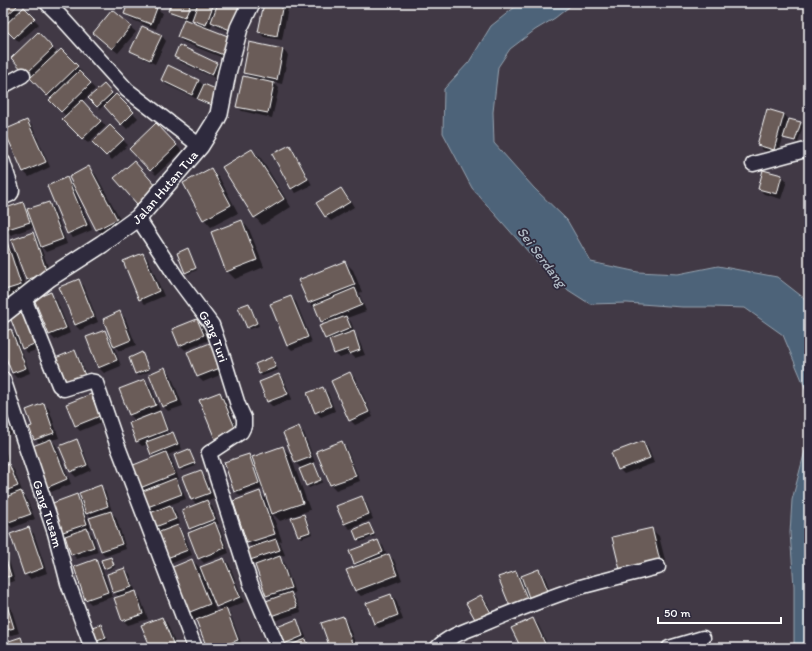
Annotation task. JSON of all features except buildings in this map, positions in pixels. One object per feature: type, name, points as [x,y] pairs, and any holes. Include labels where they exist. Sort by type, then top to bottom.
[{"type":"street","points":[[47,3],[127,90],[200,146]]},
{"type":"street","name":"Jalan Hutan Tua","points":[[3,314],[49,278],[102,244],[138,218],[200,146],[219,114],[227,73],[239,28],[251,3]]},
{"type":"street","points":[[3,86],[23,75]]},
{"type":"street","points":[[753,164],[809,149]]},
{"type":"street","points":[[3,162],[12,190],[10,194],[3,197]]},
{"type":"street","name":"Gang Turi","points":[[138,218],[177,278],[212,325],[232,388],[244,418],[244,426],[241,432],[209,453],[250,582],[278,648]]},
{"type":"street","points":[[24,298],[59,385],[64,388],[90,382],[96,383],[117,444],[195,648]]},
{"type":"street","name":"Gang Tusam","points":[[3,379],[55,533],[68,583],[92,648]]},
{"type":"street","points":[[437,648],[453,636],[534,604],[579,588],[658,567]]},
{"type":"street","points":[[669,648],[703,638]]},
{"type":"water","name":"Sei Serdang","points":[[520,3],[574,3],[510,49],[498,67],[493,112],[494,143],[534,188],[567,220],[591,262],[638,272],[678,274],[718,266],[777,277],[809,302],[809,648],[794,648],[794,586],[790,533],[792,500],[806,447],[807,392],[783,335],[745,308],[682,307],[627,303],[590,304],[554,281],[472,188],[443,133],[444,89],[469,62],[491,26]]}]
